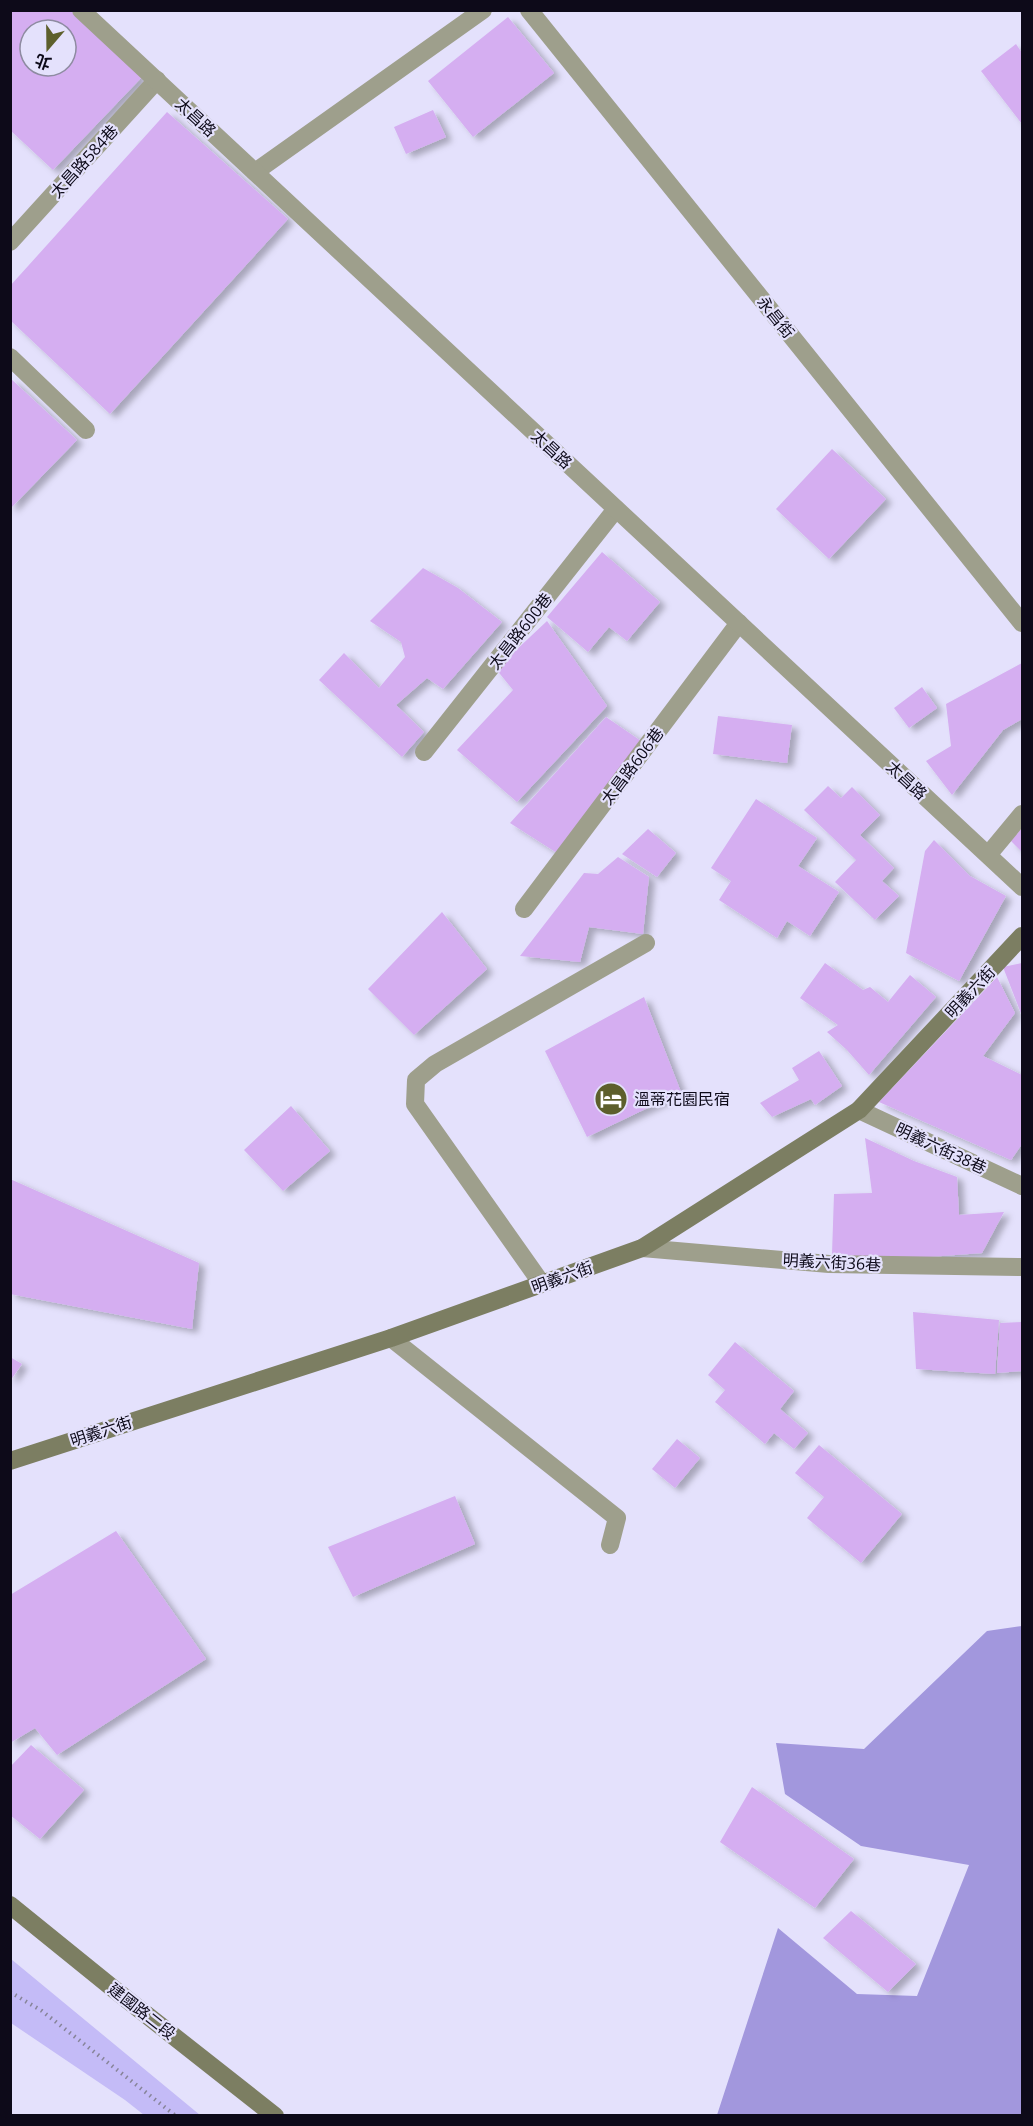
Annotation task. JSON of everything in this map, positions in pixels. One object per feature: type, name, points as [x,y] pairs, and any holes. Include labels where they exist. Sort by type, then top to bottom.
[{"type":"street","name":"太昌路","points":[[81,10],[1023,887]]},
{"type":"street","points":[[255,172],[483,10]]},
{"type":"street","name":"永昌街","points":[[529,10],[1023,623]]},
{"type":"street","name":"太昌路584巷","points":[[10,242],[157,80]]},
{"type":"street","points":[[10,357],[86,430]]},
{"type":"street","name":"太昌路600巷","points":[[424,752],[616,509]]},
{"type":"street","name":"太昌路606巷","points":[[524,909],[739,623]]},
{"type":"street","points":[[988,855],[1023,814]]},
{"type":"street","name":"明義六街","points":[[10,1461],[391,1338],[642,1248],[859,1110],[1023,936]]},
{"type":"street","points":[[542,1284],[415,1104],[416,1080],[435,1064],[646,943]]},
{"type":"street","name":"明義六街38巷","points":[[859,1110],[1023,1186]]},
{"type":"street","name":"明義六街36巷","points":[[642,1248],[830,1264],[1023,1267]]},
{"type":"street","points":[[391,1338],[617,1518],[610,1545]]},
{"type":"street","name":"建國路二段","points":[[10,1905],[275,2115]]},
{"type":"path","points":[[10,1992],[42,2011],[176,2115]]},
{"type":"shaded area","points":[[1022,1626],[1022,2115],[717,2115],[778,1928],[857,1994],[917,1996],[969,1865],[861,1846],[785,1794],[776,1743],[864,1749],[987,1631]]},
{"type":"shaded area","points":[[11,1959],[200,2115],[144,2115],[11,2023]]},
{"type":"building","points":[[10,10],[70,10],[142,77],[53,170],[10,130]]},
{"type":"building","points":[[508,17],[554,73],[473,137],[428,81]]},
{"type":"building","points":[[1016,44],[1022,53],[1022,124],[981,71]]},
{"type":"building","points":[[433,110],[446,137],[406,154],[394,127]]},
{"type":"building","points":[[167,112],[288,219],[110,414],[10,320],[10,286]]},
{"type":"building","points":[[10,378],[77,440],[10,509]]},
{"type":"building","points":[[832,449],[886,499],[829,559],[776,509]]},
{"type":"building","points":[[602,552],[660,602],[627,641],[609,627],[588,652],[547,617]]},
{"type":"building","points":[[423,568],[458,588],[502,622],[443,689],[427,678],[396,705],[424,732],[402,757],[319,680],[344,653],[379,688],[405,657],[401,642],[370,621]]},
{"type":"building","points":[[547,621],[607,706],[517,802],[457,750],[513,690],[496,669]]},
{"type":"building","points":[[1022,663],[1022,719],[1003,730],[952,795],[926,761],[951,746],[946,704]]},
{"type":"building","points":[[922,687],[937,708],[909,728],[894,708]]},
{"type":"building","points":[[718,716],[792,725],[787,763],[713,754]]},
{"type":"building","points":[[606,717],[641,741],[557,853],[510,823]]},
{"type":"building","points":[[828,786],[841,798],[852,787],[880,815],[860,835],[894,868],[882,881],[899,896],[875,920],[835,882],[856,860],[804,810]]},
{"type":"building","points":[[756,799],[817,838],[798,866],[839,892],[810,936],[787,921],[777,938],[719,900],[731,881],[711,868]]},
{"type":"building","points":[[1022,828],[1022,852],[1011,841]]},
{"type":"building","points":[[648,829],[676,853],[657,877],[622,854]]},
{"type":"building","points":[[934,840],[970,876],[1006,896],[959,981],[906,953],[925,851]]},
{"type":"building","points":[[618,857],[649,877],[643,934],[589,927],[580,962],[520,956],[584,873],[598,874]]},
{"type":"building","points":[[442,912],[487,969],[414,1035],[368,989]]},
{"type":"building","points":[[825,963],[863,990],[870,987],[888,1002],[910,975],[936,997],[869,1075],[827,1032],[838,1025],[800,998]]},
{"type":"building","points":[[1022,963],[1022,1016],[1003,967]]},
{"type":"building","points":[[997,977],[1015,1013],[983,1056],[1022,1075],[1022,1144],[1011,1160],[879,1102]]},
{"type":"building","points":[[644,997],[681,1092],[587,1137],[545,1051]]},
{"type":"building","points":[[819,1051],[842,1086],[815,1105],[811,1099],[772,1117],[760,1103],[799,1080],[792,1068]]},
{"type":"building","points":[[291,1106],[330,1151],[283,1191],[244,1150]]},
{"type":"building","points":[[865,1138],[914,1161],[957,1177],[959,1215],[1004,1212],[982,1253],[915,1258],[870,1258],[832,1254],[834,1194],[872,1193]]},
{"type":"building","points":[[10,1179],[199,1263],[192,1329],[10,1294]]},
{"type":"building","points":[[913,1312],[999,1320],[995,1374],[916,1369]]},
{"type":"building","points":[[1022,1322],[1022,1371],[997,1373],[1000,1323]]},
{"type":"building","points":[[735,1342],[794,1391],[780,1409],[808,1433],[794,1449],[774,1433],[765,1444],[715,1402],[725,1390],[708,1375]]},
{"type":"building","points":[[10,1357],[22,1364],[10,1381]]},
{"type":"building","points":[[677,1439],[700,1458],[675,1488],[652,1469]]},
{"type":"building","points":[[819,1445],[902,1514],[861,1563],[807,1518],[824,1497],[795,1473]]},
{"type":"building","points":[[455,1496],[475,1544],[353,1597],[328,1547]]},
{"type":"building","points":[[116,1531],[206,1659],[57,1755],[35,1728],[10,1743],[10,1595]]},
{"type":"building","points":[[31,1745],[84,1790],[40,1839],[10,1815],[10,1767]]},
{"type":"building","points":[[752,1787],[854,1859],[815,1908],[720,1842]]},
{"type":"building","points":[[851,1911],[916,1964],[888,1992],[823,1938]]},
{"type":"place","name":"溫蒂花園民宿","points":[[611,1099]]}]
